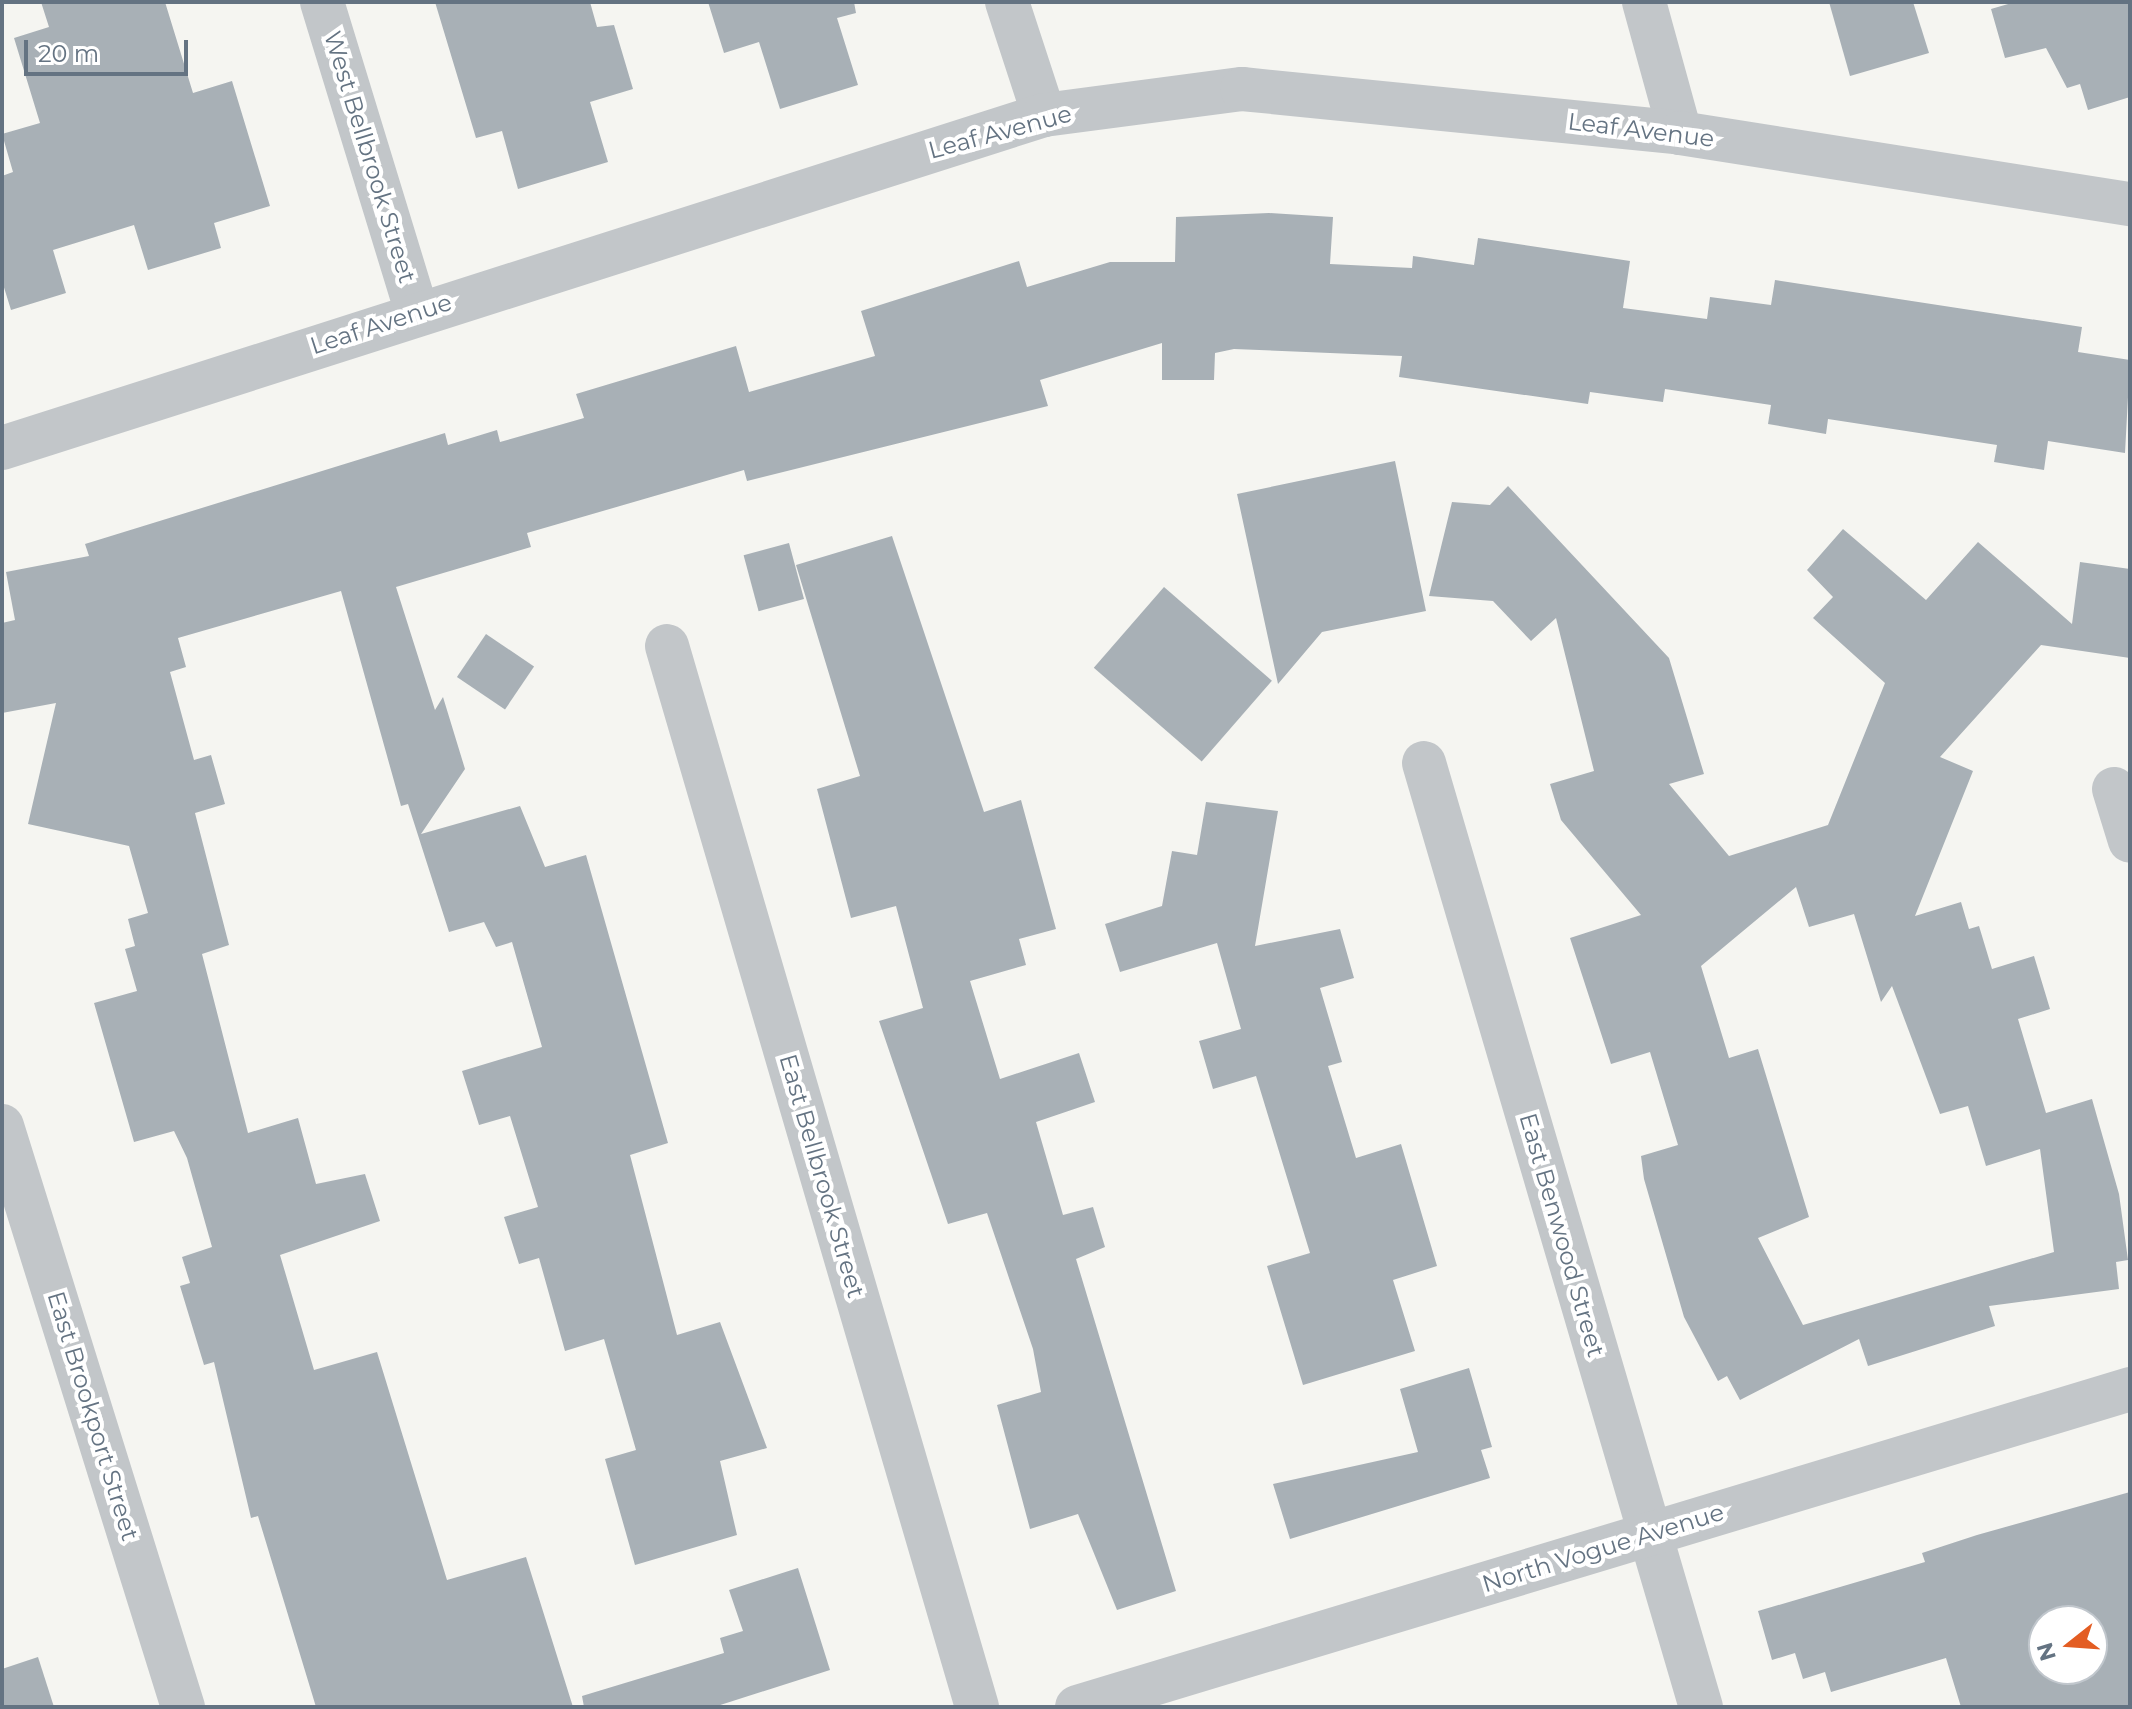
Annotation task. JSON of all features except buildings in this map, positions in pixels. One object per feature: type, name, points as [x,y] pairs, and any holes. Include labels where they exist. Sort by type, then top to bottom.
[{"type":"street","name":"West Bellbrook Street","points":[[322,2],[417,312]]},
{"type":"street","points":[[1007,2],[1044,115]]},
{"type":"street","points":[[1644,2],[1680,133]]},
{"type":"street","name":"Leaf Avenue","points":[[2,448],[417,312],[1044,115],[1242,89],[1680,133],[2130,204]]},
{"type":"street","name":"East Bellbrook Street","points":[[667,646],[977,1707]]},
{"type":"street","name":"East Benwood Street","points":[[1424,763],[1701,1707]]},
{"type":"street","points":[[2114,789],[2130,841]]},
{"type":"street","name":"East Brookport Street","points":[[2,1126],[183,1707]]},
{"type":"street","name":"North Vogue Avenue","points":[[1077,1707],[2130,1389]]}]
